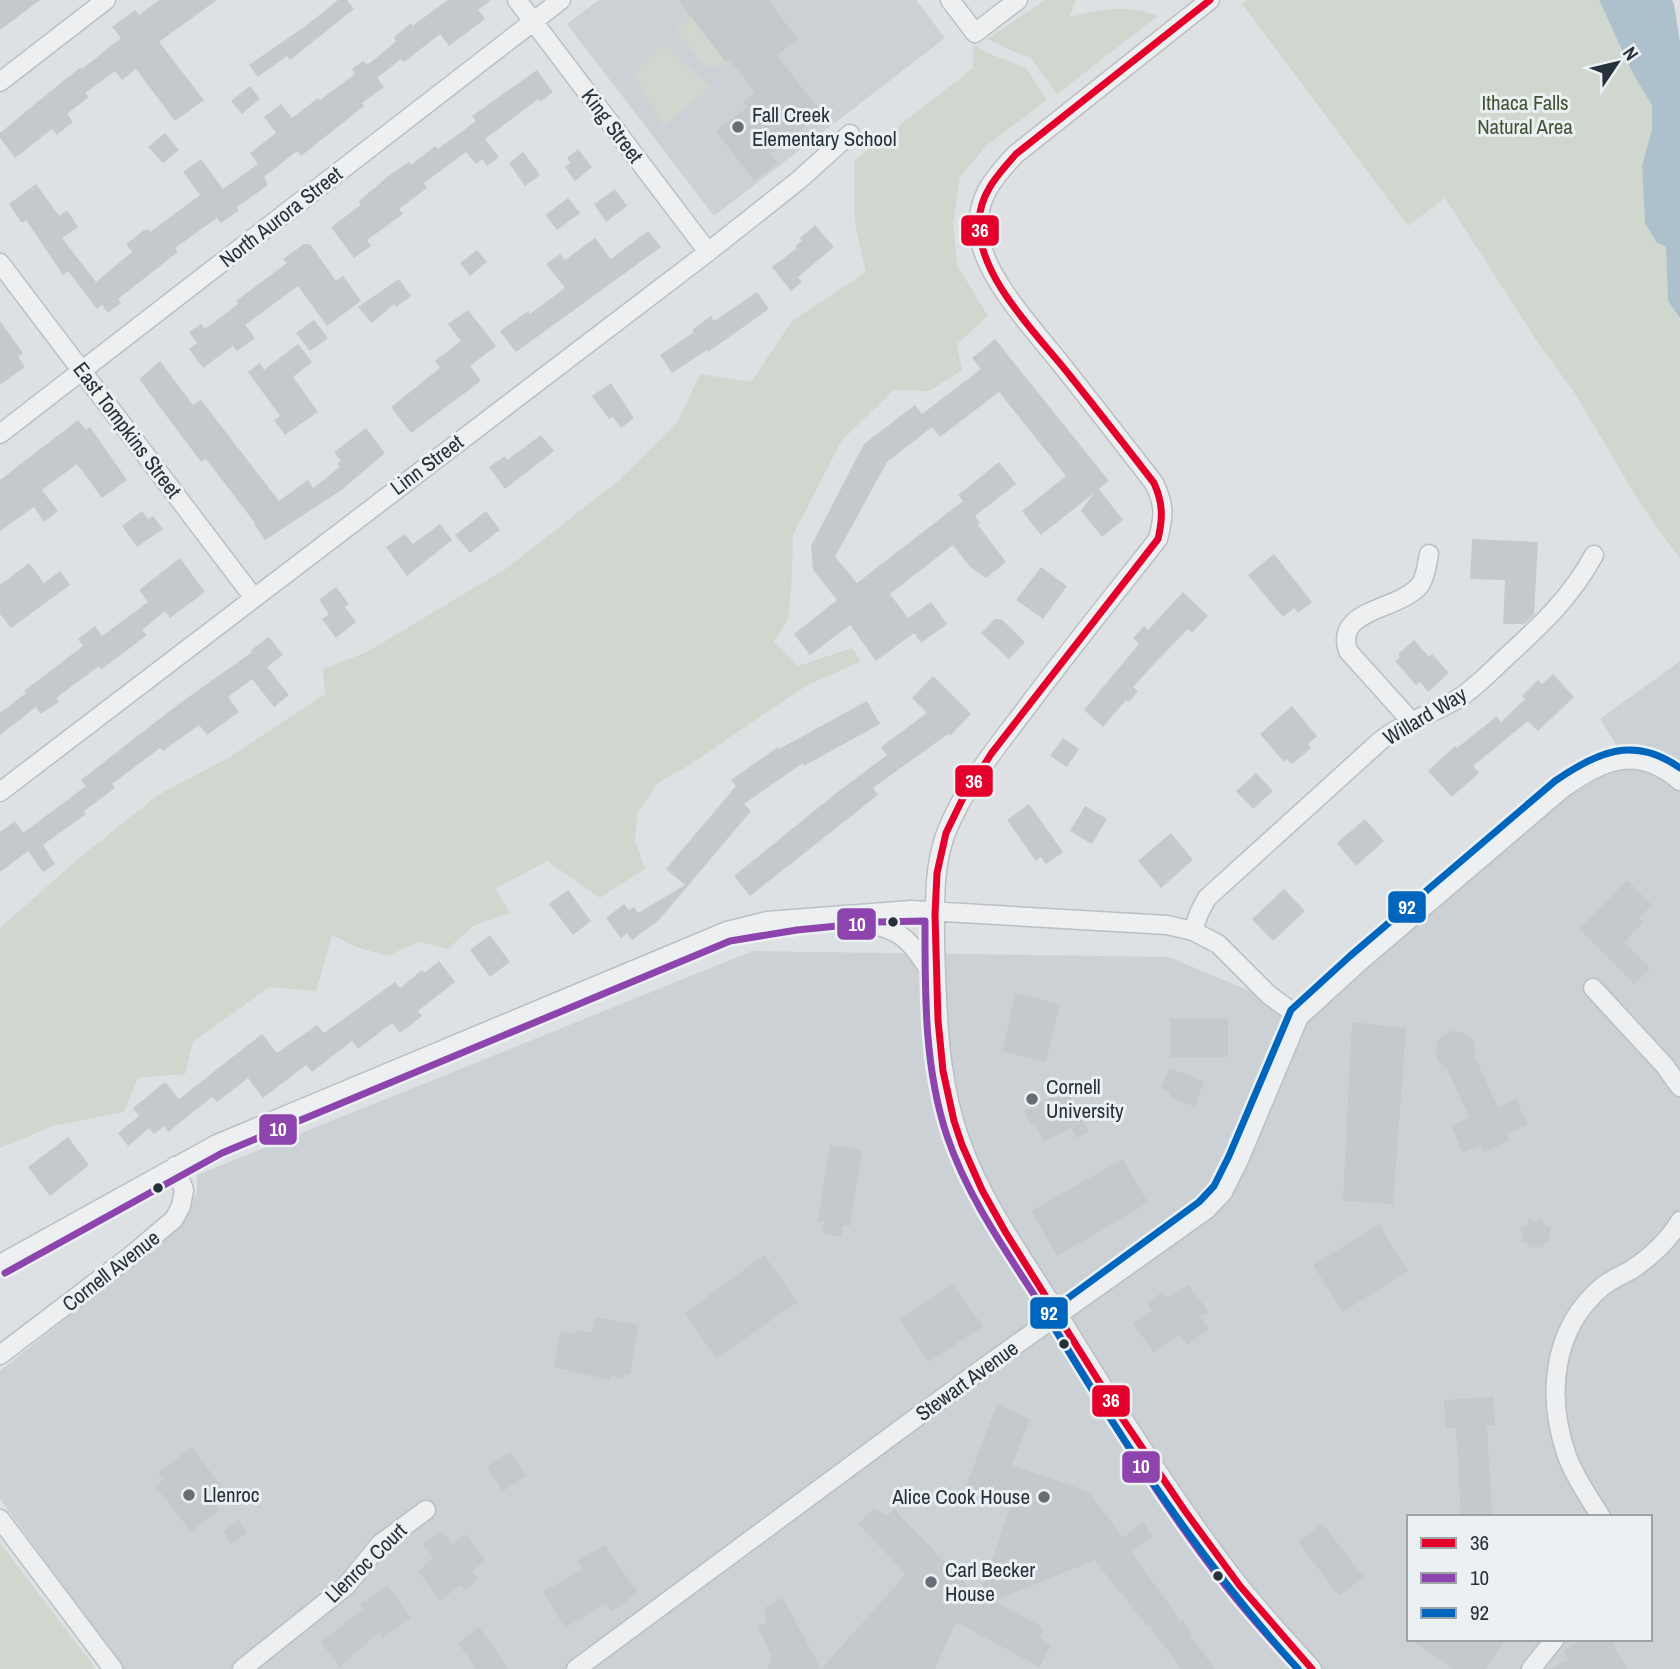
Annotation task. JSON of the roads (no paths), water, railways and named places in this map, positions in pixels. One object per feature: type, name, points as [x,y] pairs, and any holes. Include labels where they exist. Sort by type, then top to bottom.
[{"type":"street","points":[[0,82],[106,0]]},
{"type":"street","name":"King Street","points":[[517,0],[708,252]]},
{"type":"street","name":"North Aurora Street","points":[[0,434],[561,0]]},
{"type":"street","points":[[950,0],[975,33],[1018,0]]},
{"type":"street","points":[[1210,0],[1016,154],[992,179],[984,196],[979,221],[980,239],[996,279],[1154,483],[1162,499],[1163,518],[1157,539],[1010,728],[960,803],[946,835],[939,863],[935,911],[936,981],[942,1059],[950,1107],[972,1171],[991,1206],[1114,1406],[1209,1546],[1255,1606],[1312,1669]]},
{"type":"street","name":"Linn Street","points":[[0,792],[708,252],[799,180],[850,134]]},
{"type":"street","name":"East Tompkins Street","points":[[0,263],[254,598]]},
{"type":"street","points":[[1411,721],[1348,651],[1344,638],[1349,626],[1360,617],[1411,594],[1422,583],[1429,554]]},
{"type":"street","name":"Willard Way","points":[[1193,931],[1207,898],[1379,742],[1411,721],[1458,699],[1551,616],[1580,581],[1594,555]]},
{"type":"street","name":"Stewart Avenue","points":[[576,1669],[976,1373],[1206,1210],[1223,1192],[1299,1017],[1357,964],[1588,770],[1616,760],[1637,761],[1655,766],[1680,781]]},
{"type":"street","points":[[0,1264],[175,1166],[260,1124],[727,931],[767,921],[897,911],[935,911],[1167,925],[1193,931],[1218,944],[1269,995],[1299,1017]]},
{"type":"street","points":[[806,918],[867,923],[883,926],[900,934],[918,952],[936,981]]},
{"type":"street","points":[[1592,988],[1665,1066],[1680,1087]]},
{"type":"street","name":"Cornell Avenue","points":[[0,1355],[134,1254],[174,1219],[181,1206],[184,1190],[175,1166]]},
{"type":"street","points":[[1600,1515],[1581,1485],[1568,1457],[1561,1432],[1556,1385],[1562,1343],[1578,1311],[1591,1297],[1654,1252],[1680,1221]]},
{"type":"street","name":"Llenroc Court","points":[[242,1669],[345,1586],[380,1544],[426,1510]]},
{"type":"street","points":[[0,1519],[113,1669]]},
{"type":"street","points":[[1531,1669],[1553,1641]]},
{"type":"water","points":[[1599,0],[1672,0],[1674,4],[1680,42],[1680,318],[1668,301],[1666,247],[1657,243],[1645,223],[1642,165],[1652,130],[1652,105],[1633,74]]},
{"type":"place","name":"Fall Creek Elementary School","points":[[738,127]]},
{"type":"place","name":"Cornell University","points":[[1032,1099]]},
{"type":"place","name":"Llenroc","points":[[189,1495]]},
{"type":"place","name":"Alice Cook House","points":[[1044,1497]]},
{"type":"place","name":"Carl Becker House","points":[[931,1582]]},
{"type":"park label","name":"Ithaca Falls Natural Area","points":[[1525,115]]}]
